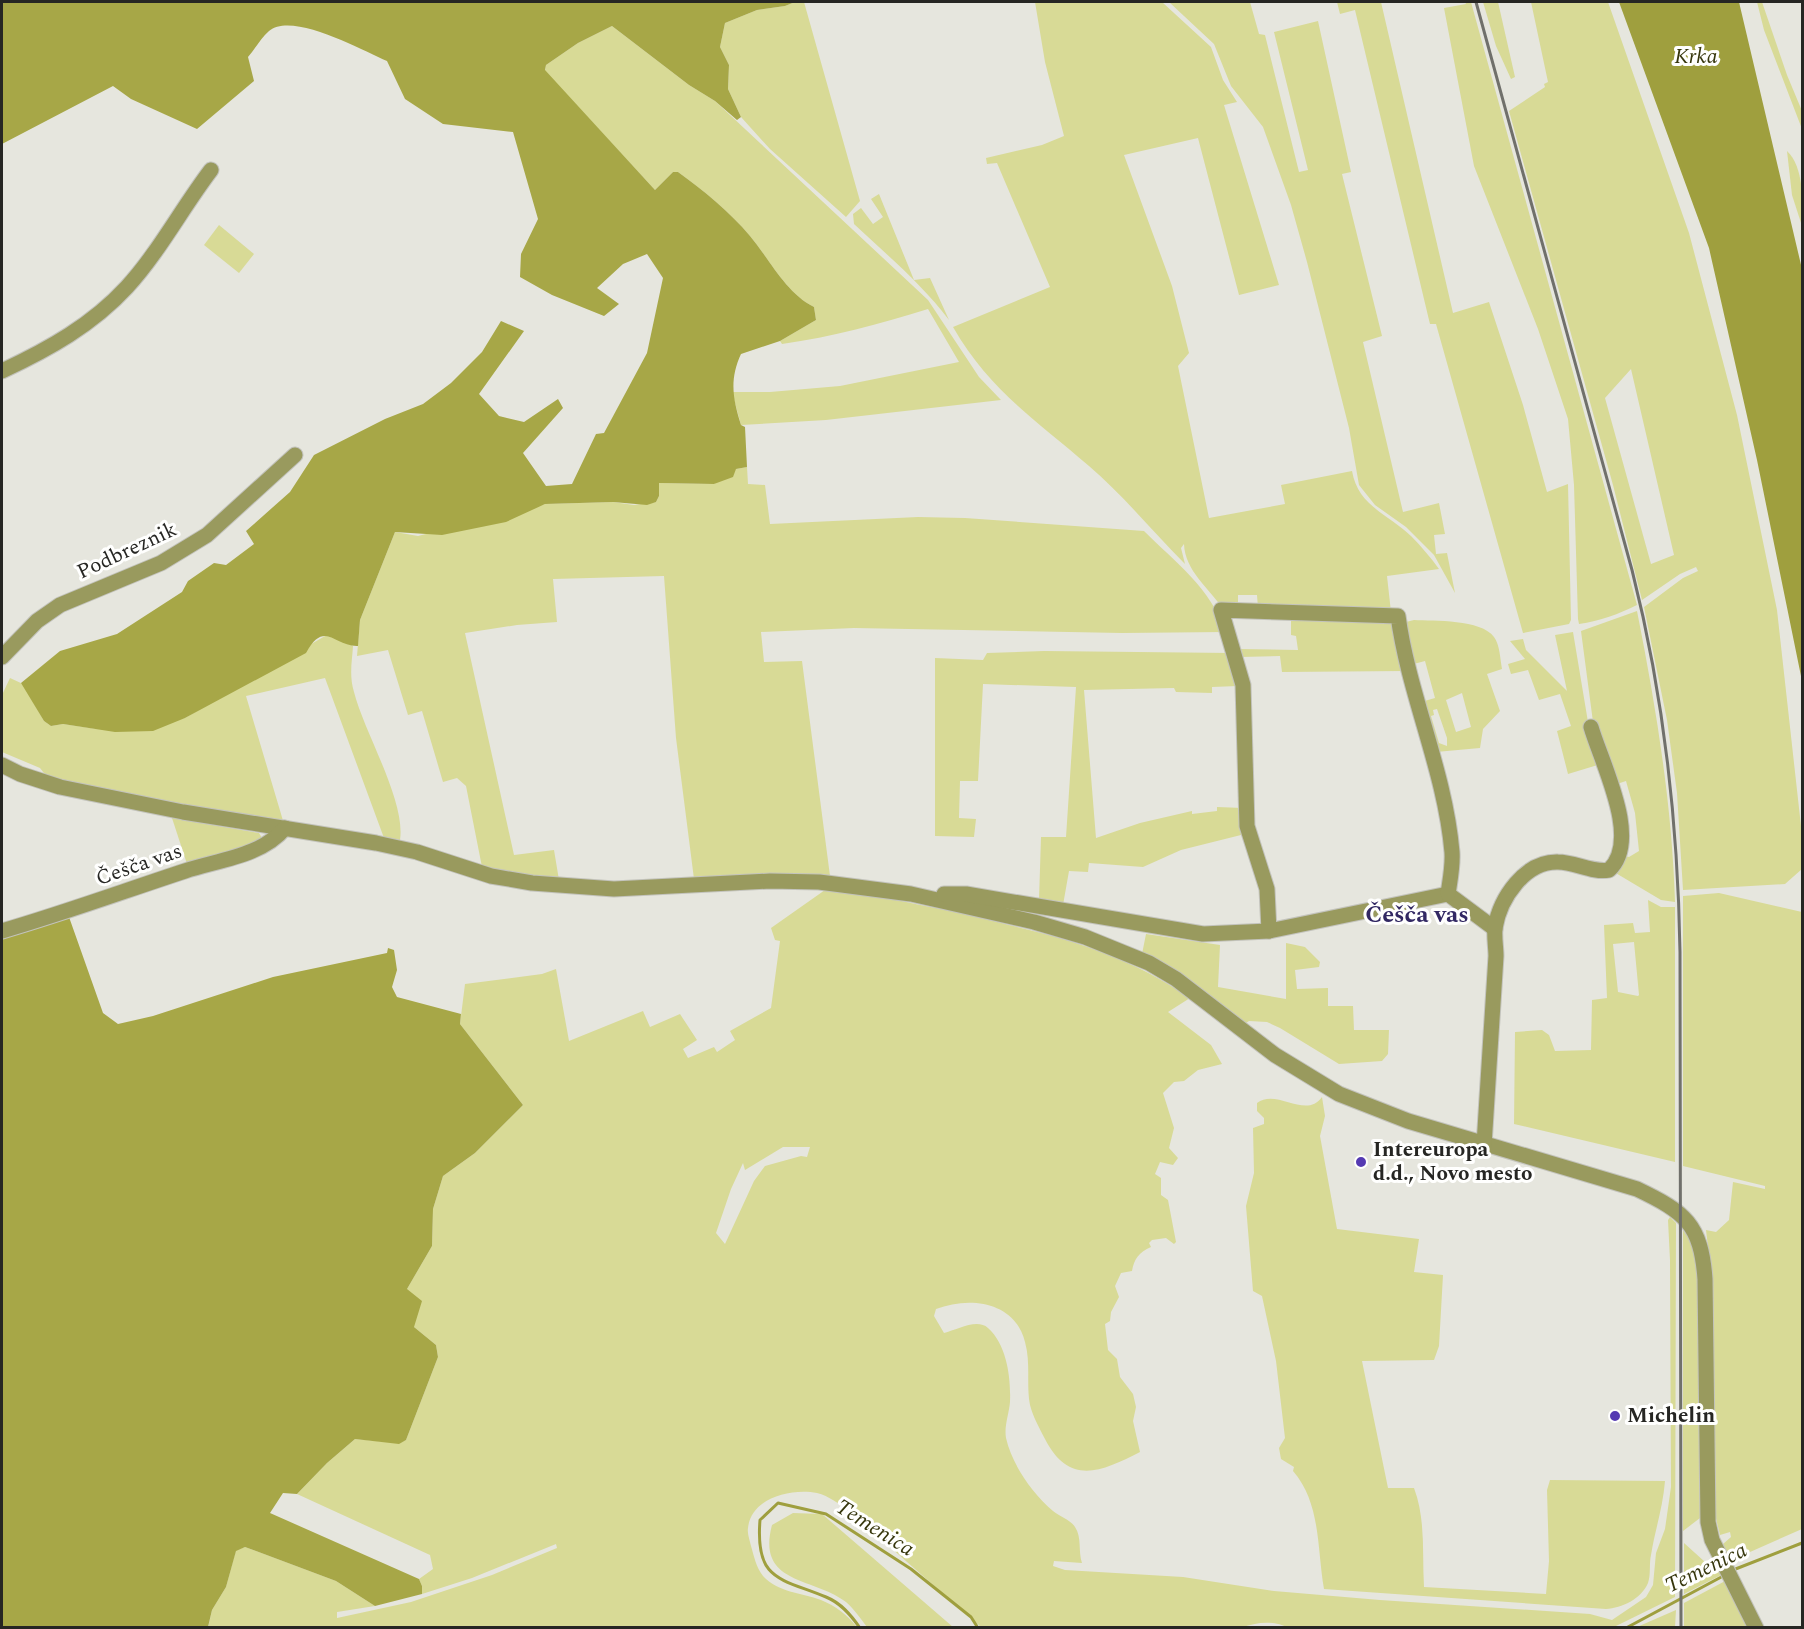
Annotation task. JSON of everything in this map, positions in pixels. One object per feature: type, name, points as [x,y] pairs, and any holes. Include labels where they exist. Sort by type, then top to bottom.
[{"type":"street","points":[[2,371],[66,338],[90,322],[120,293],[152,255],[183,207],[211,170]]},
{"type":"street","name":"Podbreznik","points":[[2,657],[37,621],[60,605],[161,563],[207,535],[295,455]]},
{"type":"street","points":[[1269,931],[1267,889],[1247,826],[1243,685],[1221,610],[1398,616],[1404,653],[1434,758],[1448,832],[1452,854],[1449,894]]},
{"type":"street","points":[[1484,1145],[1496,956],[1495,929],[1507,897],[1527,871],[1555,861],[1602,871],[1609,870],[1616,864],[1621,842],[1620,817],[1615,794],[1591,727]]},
{"type":"street","points":[[2,765],[20,774],[60,787],[376,843],[417,852],[491,876],[563,886],[614,889],[770,881],[819,882],[911,894],[1034,922],[1126,952],[1176,980],[1275,1055],[1312,1079],[1367,1106],[1484,1145],[1637,1190],[1673,1208],[1695,1231],[1700,1241],[1705,1279],[1708,1522],[1712,1540],[1756,1628]]},
{"type":"street","name":"Češča vas","points":[[2,931],[69,912],[245,853],[275,840],[285,828]]},
{"type":"street","points":[[911,894],[966,894],[1203,934],[1269,931],[1449,894],[1495,929]]},
{"type":"green space","points":[[795,2],[804,2],[860,201],[846,217],[770,149],[741,117],[728,89],[729,65],[720,47],[725,23],[757,10],[785,6]]},
{"type":"green space","points":[[1035,2],[1162,2],[1211,47],[1223,80],[1237,102],[1224,105],[1279,285],[1239,295],[1198,138],[1124,155],[1172,286],[1189,353],[1178,366],[1209,518],[1285,504],[1281,485],[1352,471],[1355,483],[1367,501],[1411,536],[1439,569],[1387,576],[1391,612],[1258,608],[1257,595],[1238,595],[1238,608],[1223,609],[1193,571],[1185,554],[1184,544],[1181,548],[1185,564],[1102,478],[998,387],[967,349],[953,327],[1050,287],[997,163],[987,164],[986,158],[1042,145],[1064,136],[1045,62]]},
{"type":"green space","points":[[1169,2],[1250,2],[1259,34],[1265,35],[1299,172],[1308,170],[1274,32],[1318,21],[1351,172],[1342,174],[1382,336],[1363,342],[1403,512],[1439,503],[1445,534],[1434,535],[1436,554],[1447,553],[1455,593],[1434,555],[1406,527],[1375,505],[1359,485],[1349,428],[1307,262],[1291,205],[1263,127],[1231,86],[1214,44]]},
{"type":"green space","points":[[1337,2],[1381,2],[1453,313],[1489,302],[1523,405],[1547,492],[1568,484],[1571,620],[1569,624],[1523,633],[1436,324],[1430,324],[1355,10],[1340,14]]},
{"type":"green space","points":[[1465,2],[1471,2],[1637,605],[1609,617],[1587,623],[1579,624],[1578,619],[1574,485],[1568,419],[1538,329],[1474,166],[1444,8],[1466,4]]},
{"type":"green space","points":[[1483,2],[1498,2],[1515,77],[1511,79],[1496,46]]},
{"type":"green space","points":[[1531,2],[1608,2],[1689,233],[1737,415],[1777,610],[1802,835],[1802,869],[1785,884],[1683,890],[1677,793],[1667,720],[1644,607],[1683,578],[1698,571],[1696,567],[1680,574],[1642,600],[1613,485],[1509,111],[1545,87],[1544,84],[1548,82]],"holes":[[[1631,369],[1674,555],[1651,564],[1605,398]]]},
{"type":"green space","points":[[1757,2],[1762,2],[1802,111],[1802,129],[1764,30]]},
{"type":"green space","points":[[612,26],[689,85],[715,101],[928,300],[979,377],[1001,400],[826,420],[741,425],[732,392],[770,392],[840,386],[959,362],[928,309],[856,330],[782,344],[780,341],[816,320],[814,307],[787,285],[734,218],[678,172],[673,172],[655,190],[545,71],[546,65],[578,43]]},
{"type":"green space","points":[[1787,151],[1797,166],[1799,175],[1802,226],[1792,195]]},
{"type":"green space","points":[[879,194],[914,280],[930,278],[949,320],[916,282],[854,224],[853,214],[861,208],[873,224],[883,217],[871,199]]},
{"type":"green space","points":[[219,225],[254,254],[239,273],[204,245]]},
{"type":"green space","points":[[747,467],[748,484],[765,485],[770,524],[918,517],[965,518],[1144,531],[1202,589],[1211,602],[1225,632],[1122,633],[854,628],[761,632],[764,662],[802,661],[830,876],[694,879],[676,738],[664,576],[553,579],[557,622],[465,633],[514,855],[554,850],[559,880],[482,867],[466,786],[457,778],[443,782],[422,711],[408,715],[388,650],[357,656],[360,620],[395,532],[418,536],[545,504],[613,502],[634,505],[656,502],[659,496],[659,483],[714,484],[736,469]]},
{"type":"green space","points":[[1637,611],[1662,756],[1675,902],[1661,900],[1614,872],[1619,869],[1622,855],[1629,857],[1639,851],[1635,813],[1626,781],[1614,785],[1593,722],[1581,631]]},
{"type":"green space","points":[[1291,614],[1391,619],[1406,671],[1282,672],[1280,656],[1240,657],[1237,649],[1298,650],[1296,636],[1291,635]]},
{"type":"green space","points":[[1414,620],[1468,624],[1488,631],[1496,640],[1502,669],[1487,674],[1500,711],[1483,729],[1480,748],[1436,752],[1421,702],[1435,698],[1425,661],[1410,665],[1406,622]],"holes":[[[1462,693],[1471,727],[1456,732],[1446,700]],[[1437,709],[1447,738],[1447,746],[1439,743],[1431,716],[1434,715],[1433,710]]]},
{"type":"green space","points":[[1573,632],[1590,734],[1601,764],[1568,774],[1557,731],[1571,726],[1560,694],[1539,700],[1528,670],[1511,674],[1508,664],[1525,659],[1510,641],[1523,639],[1526,650],[1567,691],[1555,635]]},
{"type":"green space","points":[[325,636],[334,637],[353,646],[352,686],[397,806],[400,840],[384,838],[325,678],[246,696],[284,824],[47,777],[40,768],[2,752],[2,695],[10,678],[23,684],[44,721],[51,726],[63,724],[97,729],[185,718]]},
{"type":"green space","points":[[1044,651],[1231,653],[1238,686],[1212,687],[1212,693],[1176,692],[1174,688],[1084,690],[1096,838],[1140,823],[1192,811],[1192,814],[1217,811],[1217,807],[1243,808],[1245,834],[1181,850],[1143,867],[1089,863],[1088,872],[1069,871],[1063,905],[1039,900],[1041,837],[1066,837],[1076,687],[983,684],[978,781],[960,781],[959,818],[976,819],[974,837],[935,836],[935,658],[983,660],[987,653]]},
{"type":"green space","points":[[172,818],[259,833],[262,838],[256,845],[188,867]]},
{"type":"green space","points":[[825,890],[871,895],[955,912],[1058,938],[1103,952],[1147,972],[1190,998],[1168,1012],[1211,1045],[1222,1064],[1198,1070],[1184,1081],[1174,1082],[1163,1093],[1174,1128],[1169,1148],[1178,1158],[1173,1165],[1160,1162],[1155,1174],[1161,1178],[1161,1195],[1168,1200],[1176,1242],[1174,1244],[1166,1238],[1152,1240],[1149,1243],[1151,1247],[1143,1251],[1136,1259],[1132,1271],[1121,1273],[1115,1286],[1119,1297],[1111,1312],[1110,1321],[1105,1324],[1108,1350],[1117,1359],[1120,1377],[1133,1394],[1136,1407],[1133,1421],[1140,1452],[1112,1465],[1087,1471],[1064,1464],[1054,1454],[1033,1414],[1029,1397],[1027,1350],[1020,1328],[1012,1318],[989,1305],[976,1303],[962,1303],[936,1309],[934,1316],[944,1333],[978,1324],[988,1328],[1000,1343],[1010,1383],[1006,1438],[1013,1458],[1024,1478],[1038,1496],[1053,1511],[1068,1520],[1078,1535],[1082,1563],[1054,1561],[1053,1566],[1065,1570],[1183,1577],[1274,1591],[1590,1614],[1612,1620],[1646,1597],[1653,1585],[1656,1553],[1665,1529],[1671,1487],[1668,1220],[1670,1217],[1676,1223],[1675,1597],[1614,1627],[1288,1628],[1283,1625],[1265,1623],[1241,1628],[981,1627],[834,1500],[817,1493],[796,1492],[764,1502],[751,1518],[748,1530],[749,1540],[757,1565],[763,1576],[775,1586],[826,1602],[841,1611],[857,1627],[208,1628],[212,1610],[226,1587],[236,1550],[245,1547],[336,1581],[375,1606],[337,1612],[337,1618],[411,1602],[492,1575],[557,1548],[556,1544],[472,1578],[422,1594],[419,1579],[433,1569],[430,1555],[297,1494],[327,1463],[355,1439],[399,1443],[406,1440],[438,1357],[436,1345],[414,1327],[407,1289],[432,1246],[433,1209],[443,1176],[475,1153],[523,1105],[460,1024],[465,984],[542,974],[556,969],[569,1041],[643,1011],[650,1027],[680,1014],[697,1040],[683,1049],[688,1058],[714,1047],[717,1052],[735,1040],[730,1031],[771,1008],[780,941],[775,940],[771,928]],"holes":[[[783,1147],[810,1147],[807,1157],[801,1156],[765,1166],[754,1181],[725,1244],[716,1233],[731,1189],[743,1163],[745,1170]]]},
{"type":"green space","points":[[1719,893],[1802,912],[1802,1529],[1729,1564],[1723,1544],[1731,1537],[1730,1532],[1720,1535],[1713,1506],[1711,1272],[1706,1230],[1716,1232],[1729,1220],[1733,1182],[1765,1189],[1765,1186],[1683,1166],[1683,896]]},
{"type":"green space","points":[[1648,900],[1661,907],[1675,907],[1675,1162],[1514,1124],[1515,1032],[1542,1030],[1549,1035],[1555,1051],[1591,1050],[1592,1000],[1607,998],[1604,925],[1633,923],[1635,933],[1650,932]],"holes":[[[1634,942],[1639,995],[1618,992],[1613,944]]]},
{"type":"green space","points":[[1146,934],[1220,945],[1218,987],[1286,999],[1286,943],[1305,947],[1320,962],[1319,967],[1295,970],[1297,989],[1328,988],[1328,1006],[1353,1006],[1354,1030],[1389,1030],[1388,1054],[1382,1061],[1339,1064],[1267,1022],[1249,1021],[1243,1025],[1142,954]]},
{"type":"green space","points":[[1322,1097],[1325,1116],[1320,1136],[1337,1229],[1419,1239],[1414,1272],[1443,1275],[1439,1346],[1434,1360],[1362,1361],[1388,1488],[1414,1488],[1418,1500],[1422,1525],[1424,1587],[1546,1594],[1549,1561],[1547,1490],[1550,1480],[1665,1481],[1650,1558],[1648,1583],[1641,1594],[1630,1602],[1606,1609],[1324,1589],[1316,1527],[1309,1497],[1293,1471],[1294,1467],[1281,1459],[1279,1448],[1285,1438],[1276,1361],[1262,1296],[1253,1291],[1246,1206],[1254,1173],[1253,1128],[1264,1124],[1264,1118],[1257,1111],[1257,1103],[1265,1099],[1273,1099],[1308,1106]]},
{"type":"green space","points":[[1683,1230],[1690,1240],[1698,1262],[1702,1507],[1700,1518],[1683,1531]]},
{"type":"green space","points":[[793,1513],[822,1514],[953,1627],[867,1627],[846,1602],[833,1594],[791,1577],[772,1559],[769,1545],[772,1525]]},
{"type":"green space","points":[[1684,1543],[1705,1562],[1716,1562],[1723,1574],[1684,1594]]},
{"type":"green space","points":[[1727,1580],[1749,1628],[1684,1628],[1684,1603]]},
{"type":"green space","points":[[1676,1610],[1675,1627],[1637,1627]]},
{"type":"shaded area","points":[[2,2],[795,2],[785,6],[757,10],[725,23],[720,47],[729,65],[728,89],[741,117],[737,120],[715,101],[689,85],[612,26],[578,43],[546,65],[545,70],[655,190],[673,172],[678,172],[734,218],[787,285],[814,307],[816,320],[780,341],[741,354],[737,363],[734,390],[741,425],[745,427],[747,467],[736,469],[733,477],[714,484],[659,483],[659,496],[656,502],[647,505],[613,502],[545,504],[506,522],[442,535],[395,532],[360,620],[358,646],[342,643],[330,637],[319,638],[306,653],[185,718],[153,731],[115,732],[63,724],[51,726],[44,721],[21,683],[60,651],[117,634],[182,592],[188,581],[214,563],[226,565],[254,544],[246,531],[290,492],[314,455],[385,419],[423,404],[451,383],[482,352],[501,321],[524,331],[479,394],[499,416],[524,422],[558,399],[563,408],[523,453],[546,486],[572,484],[596,434],[604,433],[647,353],[663,278],[647,254],[623,264],[597,288],[619,304],[604,316],[552,295],[520,277],[521,254],[538,219],[513,132],[443,124],[405,99],[387,61],[345,41],[310,29],[280,26],[269,31],[248,57],[254,81],[197,129],[131,99],[113,86],[2,144]]},
{"type":"shaded area","points":[[69,917],[103,1013],[118,1024],[153,1016],[273,977],[387,953],[388,948],[394,950],[397,970],[392,987],[397,997],[461,1014],[460,1024],[523,1105],[475,1153],[443,1176],[433,1209],[432,1246],[407,1289],[422,1301],[414,1327],[436,1345],[438,1357],[406,1440],[399,1444],[355,1439],[327,1463],[297,1494],[283,1493],[270,1513],[419,1579],[422,1594],[375,1606],[336,1581],[245,1547],[236,1551],[226,1587],[212,1610],[208,1627],[2,1627],[2,938]]},
{"type":"water","name":"Krka","points":[[1619,2],[1739,2],[1802,269],[1802,681],[1757,460],[1709,248]]},
{"type":"waterway","name":"Temenica","points":[[860,1628],[841,1606],[826,1597],[784,1580],[767,1566],[762,1555],[760,1520],[778,1503],[826,1514],[911,1569],[971,1617],[978,1628]]},
{"type":"waterway","name":"Temenica","points":[[1733,1570],[1802,1543]]},
{"type":"waterway","name":"Temenica","points":[[1626,1628],[1725,1575]]},
{"type":"railway","points":[[1476,2],[1632,570],[1661,712],[1672,808],[1679,904],[1681,1628]]},
{"type":"place","name":"Intereuropa d.d., Novo mesto","points":[[1361,1162]]},
{"type":"place","name":"Michelin","points":[[1615,1416]]},
{"type":"district","name":"Češča vas","points":[[1417,915]]}]
